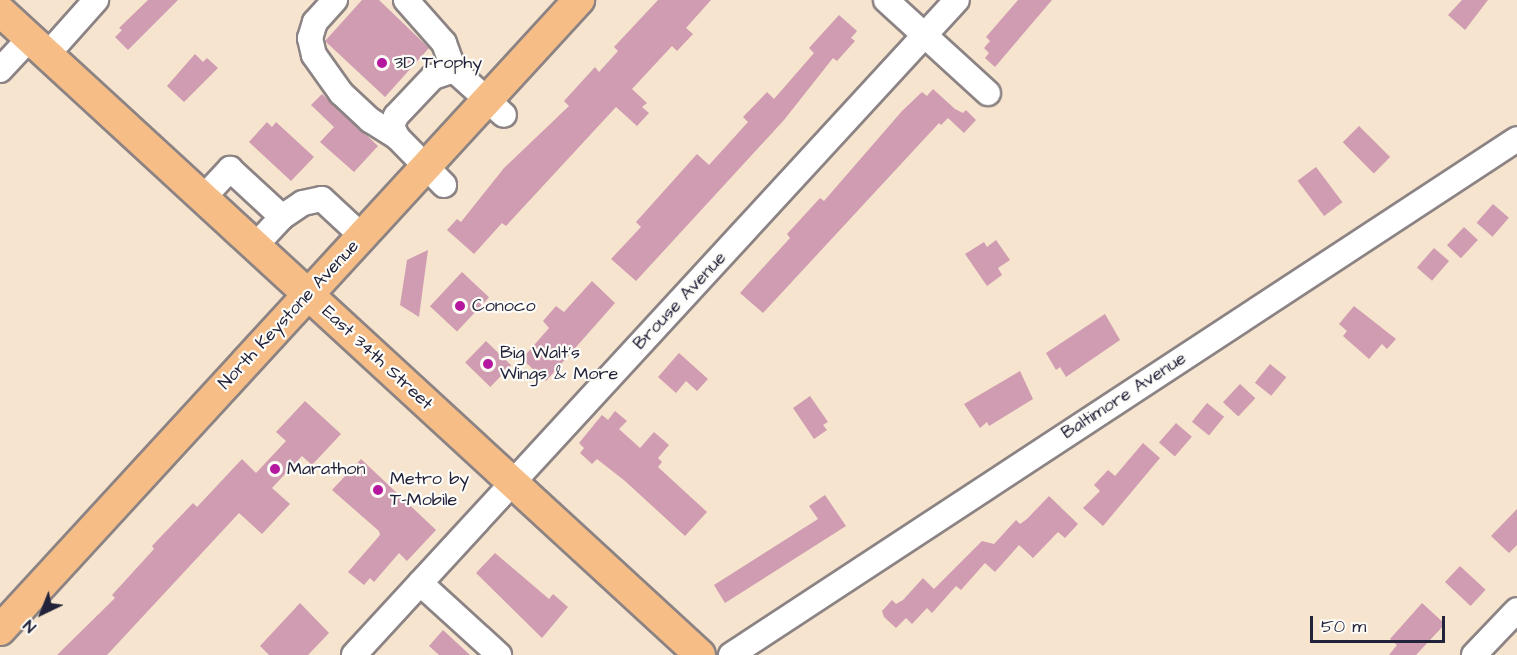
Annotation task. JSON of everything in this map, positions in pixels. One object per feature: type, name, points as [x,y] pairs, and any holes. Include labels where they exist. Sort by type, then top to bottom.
[{"type":"main road","name":"North Keystone Avenue","points":[[0,630],[362,236],[435,176],[496,107],[579,0]]},
{"type":"main road","name":"East 34th Street","points":[[0,11],[700,655]]},
{"type":"street","points":[[0,70],[38,47],[96,0]]},
{"type":"street","points":[[335,0],[315,22],[310,38],[314,55],[341,93],[370,120],[398,137]]},
{"type":"street","points":[[406,0],[444,43],[454,70],[496,107]]},
{"type":"street","points":[[886,0],[988,93]]},
{"type":"street","name":"Brouse Avenue","points":[[354,655],[957,0]]},
{"type":"street","points":[[435,176],[398,137],[392,126],[396,116],[433,77],[454,70]]},
{"type":"street","name":"Baltimore Avenue","points":[[731,655],[1517,139]]},
{"type":"street","points":[[203,198],[230,169],[282,217]]},
{"type":"street","points":[[255,246],[282,217],[303,203],[322,199],[362,236]]},
{"type":"street","points":[[420,583],[499,655]]},
{"type":"street","points":[[1474,655],[1517,610]]},
{"type":"building","points":[[148,0],[178,0],[128,50],[115,37],[122,30],[119,28]]},
{"type":"building","name":"3D Trophy","points":[[362,0],[379,0],[429,48],[385,97],[325,41]]},
{"type":"building","points":[[658,0],[711,0],[686,28],[693,34],[677,51],[672,46],[632,89],[647,103],[642,107],[649,113],[637,126],[616,107],[506,226],[502,223],[474,254],[447,230],[457,219],[461,222],[504,168],[569,106],[564,101],[595,67],[599,72],[618,51],[614,47]]},
{"type":"building","points":[[1018,0],[1052,0],[995,67],[985,58],[989,53],[984,48],[990,41],[986,37]]},
{"type":"building","points":[[1462,0],[1488,0],[1465,30],[1448,15]]},
{"type":"building","points":[[839,15],[857,31],[851,38],[855,41],[837,61],[833,58],[784,120],[636,281],[611,259],[641,227],[636,222],[697,154],[709,165],[748,122],[743,117],[767,92],[774,99],[814,53],[809,48]]},
{"type":"building","points":[[195,54],[203,62],[207,58],[218,68],[184,102],[167,86]]},
{"type":"building","points":[[933,89],[955,109],[963,113],[966,110],[976,120],[964,133],[948,118],[941,125],[939,123],[763,313],[740,293],[790,238],[787,234],[820,198],[824,201],[902,111],[922,92],[927,96]]},
{"type":"building","points":[[322,94],[378,146],[354,172],[320,142],[334,127],[311,105]]},
{"type":"building","points":[[267,122],[272,127],[276,122],[314,157],[291,181],[249,142]]},
{"type":"building","points":[[1359,126],[1390,157],[1374,173],[1343,142]]},
{"type":"building","points":[[1316,167],[1342,202],[1324,216],[1298,181]]},
{"type":"building","points":[[1493,204],[1509,218],[1492,237],[1477,223]]},
{"type":"building","points":[[1464,227],[1478,240],[1461,258],[1447,245]]},
{"type":"building","points":[[996,240],[1010,260],[998,268],[1002,275],[987,286],[965,254],[984,242],[987,247]]},
{"type":"building","points":[[1434,248],[1449,261],[1432,281],[1417,268]]},
{"type":"building","points":[[428,250],[419,317],[400,305],[407,260]]},
{"type":"building","name":"Conoco","points":[[462,272],[489,297],[457,332],[430,306]]},
{"type":"building","points":[[592,281],[615,303],[546,381],[522,359],[549,328],[543,321],[556,306],[564,312]]},
{"type":"building","points":[[1354,306],[1396,339],[1387,349],[1382,344],[1369,359],[1343,336],[1347,331],[1339,324]]},
{"type":"building","points":[[1105,314],[1120,340],[1066,377],[1060,367],[1056,370],[1046,353]]},
{"type":"building","name":"Big Walt's Wings & More","points":[[486,341],[511,365],[490,387],[465,363]]},
{"type":"building","points":[[679,353],[708,379],[697,391],[686,381],[676,393],[658,377]]},
{"type":"building","points":[[1270,364],[1286,377],[1271,396],[1255,383]]},
{"type":"building","points":[[1020,371],[1033,399],[989,426],[987,422],[980,428],[964,404]]},
{"type":"building","points":[[1240,384],[1255,398],[1238,417],[1223,402]]},
{"type":"building","points":[[810,396],[828,422],[823,425],[827,430],[814,439],[793,408]]},
{"type":"building","points":[[305,401],[341,434],[312,465],[302,456],[272,488],[290,504],[262,534],[239,513],[107,655],[57,655],[115,598],[112,595],[154,549],[152,546],[193,503],[197,507],[242,459],[256,473],[286,441],[276,432]]},
{"type":"building","points":[[1207,403],[1224,417],[1209,435],[1192,422]]},
{"type":"building","points":[[615,411],[627,421],[619,429],[640,448],[654,432],[669,445],[658,458],[662,462],[658,467],[707,512],[685,536],[625,481],[597,459],[592,464],[580,453],[584,448],[579,443],[602,415],[608,420]]},
{"type":"building","points":[[1176,423],[1192,437],[1175,456],[1159,443]]},
{"type":"building","points":[[1143,443],[1160,458],[1103,526],[1083,508],[1100,491],[1094,485],[1108,470],[1115,476]]},
{"type":"building","points":[[361,459],[436,530],[407,561],[399,553],[374,582],[370,578],[364,585],[348,572],[380,535],[379,531],[332,490]]},
{"type":"building","points":[[825,495],[846,526],[725,603],[714,585],[818,519],[809,506]]},
{"type":"building","points":[[1049,496],[1078,524],[1065,538],[1058,532],[1033,558],[1019,545],[995,572],[985,563],[961,590],[956,586],[932,613],[927,608],[912,624],[906,618],[896,628],[884,617],[882,611],[892,600],[896,604],[903,600],[923,578],[934,589],[982,541],[994,544],[1016,520],[1020,524],[1027,519]]},
{"type":"building","points":[[1517,509],[1517,545],[1509,553],[1491,536]]},
{"type":"building","points":[[495,553],[549,599],[553,594],[568,607],[542,638],[476,573]]},
{"type":"building","points":[[1460,566],[1486,590],[1471,606],[1445,582]]},
{"type":"building","points":[[300,603],[329,633],[308,655],[269,655],[260,646]]},
{"type":"building","points":[[1422,603],[1445,624],[1416,655],[1389,655],[1397,645],[1390,639]]},
{"type":"building","points":[[443,630],[470,655],[439,655],[429,646]]},
{"type":"place","name":"3D Trophy","points":[[382,63]]},
{"type":"place","name":"Conoco","points":[[460,306]]},
{"type":"place","name":"Big Walt's Wings & More","points":[[488,364]]},
{"type":"place","name":"Marathon","points":[[275,469]]},
{"type":"place","name":"Metro by T-Mobile","points":[[378,490]]}]
